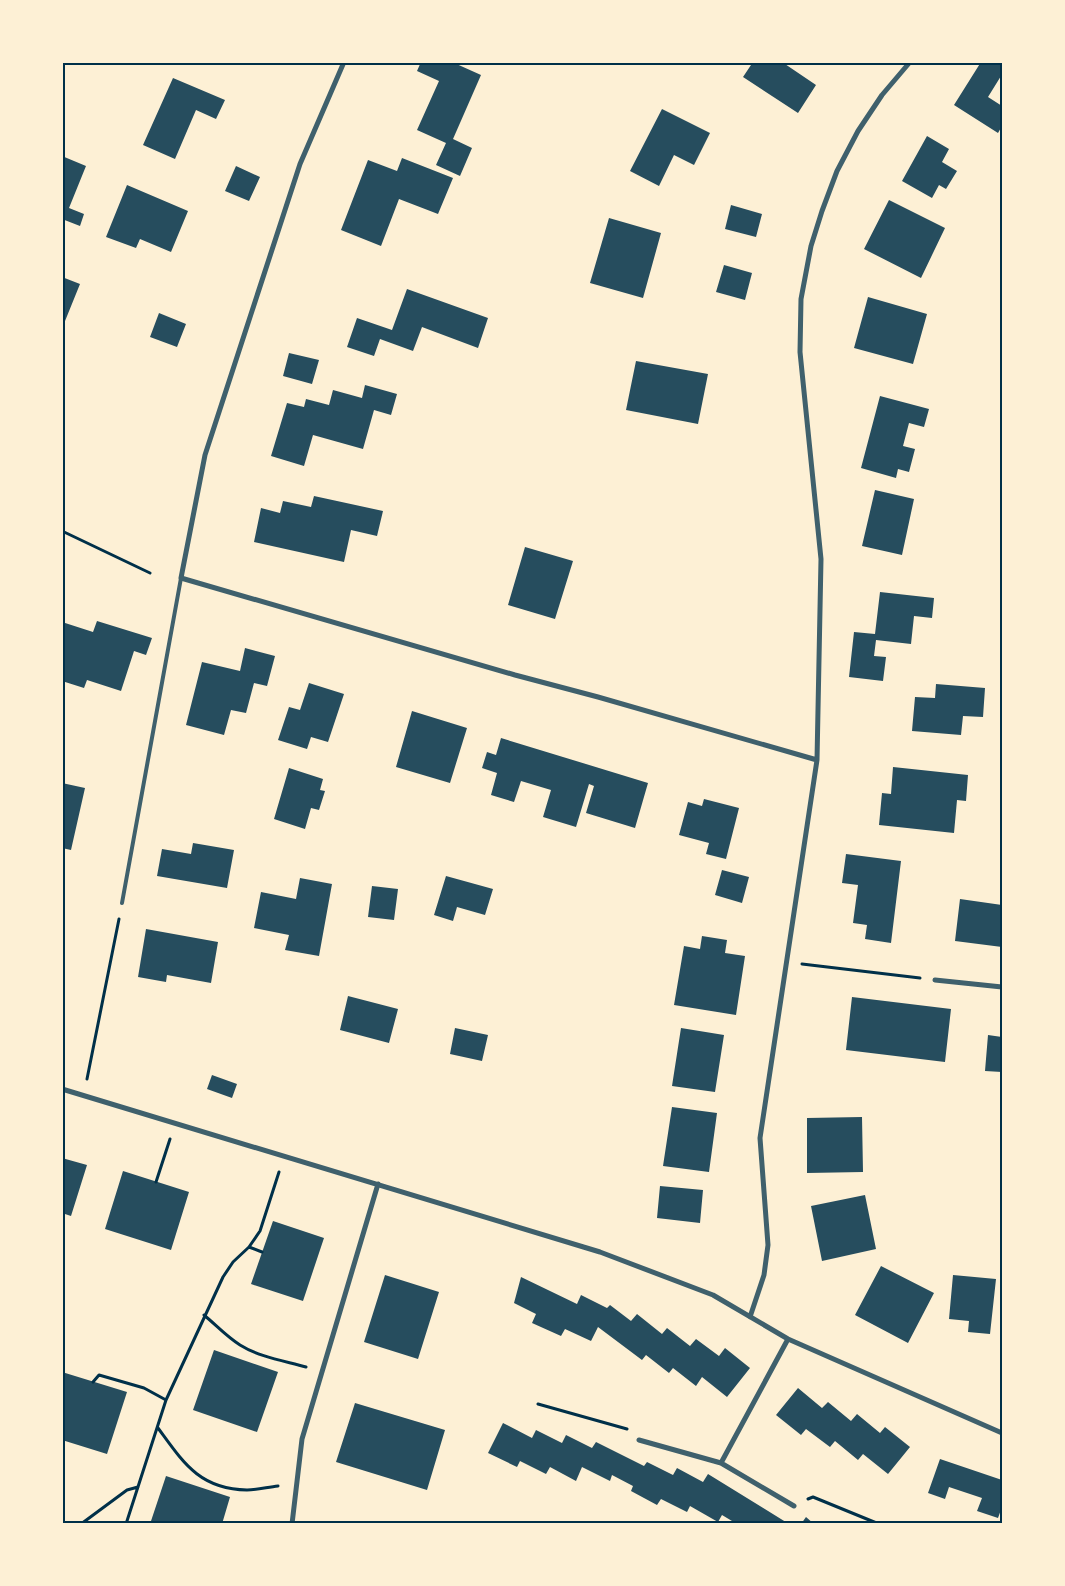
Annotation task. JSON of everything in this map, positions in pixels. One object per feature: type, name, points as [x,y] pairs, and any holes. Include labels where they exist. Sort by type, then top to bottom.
[{"type":"street","points":[[344,62],[300,164],[205,455],[182,578],[817,760]]},
{"type":"street","points":[[750,1317],[764,1275],[768,1245],[760,1138],[817,760],[821,559],[800,352],[800,299],[811,246],[837,171],[858,131],[882,95],[910,62]]},
{"type":"street","points":[[935,980],[1002,987]]},
{"type":"street","points":[[62,1089],[600,1252],[713,1295],[788,1339],[1002,1433]]},
{"type":"street","points":[[292,1524],[302,1439],[378,1184]]},
{"type":"street","points":[[721,1463],[788,1339]]},
{"type":"street","points":[[639,1440],[721,1463],[794,1506]]},
{"type":"lane","points":[[122,903],[182,578]]},
{"type":"path","points":[[62,531],[150,573]]},
{"type":"path","points":[[90,1061],[122,903]]},
{"type":"path","points":[[787,962],[928,979]]},
{"type":"path","points":[[156,1182],[170,1138]]},
{"type":"path","points":[[126,1524],[166,1400],[223,1277],[233,1262],[249,1247],[260,1231],[279,1171]]},
{"type":"path","points":[[249,1247],[262,1252]]},
{"type":"path","points":[[204,1315],[229,1337],[252,1352],[307,1367]]},
{"type":"path","points":[[93,1382],[99,1375],[144,1388],[166,1400]]},
{"type":"path","points":[[538,1404],[626,1428],[639,1440]]},
{"type":"path","points":[[158,1427],[185,1464],[201,1478],[225,1487],[247,1490],[278,1486]]},
{"type":"path","points":[[80,1524],[127,1490],[138,1487]]},
{"type":"path","points":[[794,1506],[813,1497],[879,1524]]},
{"type":"building","points":[[421,62],[442,62],[448,65],[452,62],[481,75],[453,139],[472,148],[460,176],[436,165],[446,143],[417,130],[439,81],[417,71]]},
{"type":"building","points":[[753,62],[782,62],[816,85],[798,113],[743,77]]},
{"type":"building","points":[[981,62],[1002,62],[1002,77],[988,97],[1002,106],[1002,126],[998,133],[954,105]]},
{"type":"building","points":[[173,78],[225,100],[216,119],[196,110],[175,159],[143,145]]},
{"type":"building","points":[[662,109],[710,133],[694,165],[674,155],[659,186],[630,171]]},
{"type":"building","points":[[927,136],[949,149],[942,162],[957,171],[946,189],[939,185],[932,198],[902,181]]},
{"type":"building","points":[[62,156],[86,166],[69,208],[84,214],[80,226],[62,219]]},
{"type":"building","points":[[402,158],[453,178],[438,214],[399,199],[381,246],[341,230],[368,160],[397,171]]},
{"type":"building","points":[[236,166],[260,177],[249,201],[225,191]]},
{"type":"building","points":[[127,185],[188,211],[171,252],[140,239],[136,248],[106,237]]},
{"type":"building","points":[[889,200],[945,228],[921,278],[864,249]]},
{"type":"building","points":[[731,205],[762,214],[756,237],[725,229]]},
{"type":"building","points":[[609,218],[661,233],[643,298],[590,283]]},
{"type":"building","points":[[724,265],[752,273],[745,300],[716,292]]},
{"type":"building","points":[[62,277],[80,284],[63,326],[62,326]]},
{"type":"building","points":[[407,289],[488,318],[478,348],[422,327],[413,351],[380,339],[374,356],[347,347],[357,318],[392,330]]},
{"type":"building","points":[[868,297],[927,314],[913,364],[854,348]]},
{"type":"building","points":[[159,313],[186,324],[177,347],[150,337]]},
{"type":"building","points":[[289,353],[319,360],[312,384],[283,376]]},
{"type":"building","points":[[636,361],[708,374],[698,424],[626,410]]},
{"type":"building","points":[[365,385],[397,394],[391,415],[374,410],[363,449],[313,435],[304,466],[271,456],[287,403],[304,407],[306,399],[329,405],[333,390],[362,398]]},
{"type":"building","points":[[880,396],[929,409],[924,427],[909,423],[903,446],[915,449],[909,472],[898,469],[896,478],[861,468]]},
{"type":"building","points":[[875,490],[914,499],[902,555],[862,546]]},
{"type":"building","points":[[314,496],[383,511],[377,536],[351,530],[344,562],[254,542],[261,508],[280,513],[283,501],[311,507]]},
{"type":"building","points":[[525,547],[573,561],[555,619],[508,605]]},
{"type":"building","points":[[880,592],[934,598],[932,618],[914,616],[911,644],[876,640],[874,656],[886,657],[883,681],[849,677],[854,632],[875,634]]},
{"type":"building","points":[[97,621],[152,638],[146,655],[134,651],[121,691],[87,680],[84,688],[62,681],[62,622],[93,632]]},
{"type":"building","points":[[245,648],[275,656],[267,686],[254,683],[246,713],[231,710],[224,735],[186,725],[202,662],[240,671]]},
{"type":"building","points":[[309,683],[344,694],[328,742],[311,737],[307,749],[278,740],[289,707],[300,710]]},
{"type":"building","points":[[936,684],[985,688],[983,717],[963,716],[961,735],[912,731],[915,697],[935,698]]},
{"type":"building","points":[[412,711],[467,728],[450,783],[396,767]]},
{"type":"building","points":[[501,738],[648,783],[635,828],[586,813],[594,786],[589,784],[576,827],[543,817],[551,790],[521,781],[514,802],[491,795],[497,773],[482,768],[487,752],[496,755]]},
{"type":"building","points":[[893,767],[968,775],[966,801],[957,800],[954,833],[879,825],[882,793],[891,794]]},
{"type":"building","points":[[289,768],[323,779],[320,790],[325,791],[319,810],[311,808],[305,829],[274,819]]},
{"type":"building","points":[[62,783],[85,788],[71,850],[62,848]]},
{"type":"building","points":[[704,799],[739,808],[726,859],[706,854],[709,843],[679,835],[688,802],[702,806]]},
{"type":"building","points":[[193,843],[234,850],[227,888],[157,876],[162,849],[191,854]]},
{"type":"building","points":[[846,854],[901,861],[891,943],[865,939],[867,925],[853,923],[858,885],[842,883]]},
{"type":"building","points":[[722,870],[749,877],[742,903],[715,895]]},
{"type":"building","points":[[446,876],[493,889],[485,915],[457,907],[453,921],[434,915]]},
{"type":"building","points":[[300,878],[332,884],[319,956],[285,950],[289,935],[254,928],[261,892],[296,899]]},
{"type":"building","points":[[372,886],[398,889],[394,920],[368,917]]},
{"type":"building","points":[[960,899],[1002,905],[1002,947],[955,941]]},
{"type":"building","points":[[146,929],[218,942],[211,983],[167,975],[166,982],[138,977]]},
{"type":"building","points":[[702,936],[727,940],[725,953],[745,956],[736,1015],[674,1005],[684,946],[700,949]]},
{"type":"building","points":[[348,996],[398,1009],[389,1043],[340,1030]]},
{"type":"building","points":[[852,997],[951,1009],[945,1062],[846,1050]]},
{"type":"building","points":[[455,1028],[488,1035],[482,1061],[450,1054]]},
{"type":"building","points":[[681,1028],[724,1035],[715,1092],[672,1086]]},
{"type":"building","points":[[988,1035],[1002,1037],[1002,1072],[985,1071]]},
{"type":"building","points":[[212,1075],[237,1084],[232,1098],[207,1089]]},
{"type":"building","points":[[672,1107],[717,1113],[709,1172],[663,1166]]},
{"type":"building","points":[[862,1117],[863,1172],[807,1173],[807,1118]]},
{"type":"building","points":[[62,1158],[87,1165],[71,1216],[62,1213]]},
{"type":"building","points":[[123,1171],[189,1192],[171,1250],[105,1229]]},
{"type":"building","points":[[660,1186],[703,1190],[700,1223],[657,1218]]},
{"type":"building","points":[[865,1195],[876,1249],[822,1261],[811,1206]]},
{"type":"building","points":[[273,1221],[324,1238],[303,1301],[251,1284]]},
{"type":"building","points":[[881,1266],[934,1293],[908,1343],[855,1315]]},
{"type":"building","points":[[385,1275],[439,1292],[418,1359],[364,1342]]},
{"type":"building","points":[[953,1275],[996,1279],[990,1334],[968,1332],[969,1321],[949,1319]]},
{"type":"building","points":[[521,1277],[577,1304],[581,1295],[607,1308],[610,1305],[631,1321],[637,1314],[662,1334],[667,1328],[690,1346],[696,1339],[719,1356],[725,1348],[750,1368],[727,1397],[702,1377],[696,1386],[673,1368],[669,1373],[646,1355],[642,1360],[598,1327],[591,1341],[565,1329],[561,1336],[532,1323],[536,1314],[514,1303]]},
{"type":"building","points":[[214,1350],[278,1372],[257,1432],[193,1410]]},
{"type":"building","points":[[62,1372],[127,1392],[107,1454],[62,1440]]},
{"type":"building","points":[[798,1388],[822,1408],[828,1402],[851,1421],[857,1414],[880,1433],[885,1427],[910,1447],[888,1474],[863,1454],[858,1460],[835,1441],[830,1447],[806,1429],[801,1435],[776,1415]]},
{"type":"building","points":[[355,1403],[445,1430],[427,1490],[336,1462]]},
{"type":"building","points":[[503,1423],[532,1438],[536,1430],[562,1443],[566,1435],[592,1448],[596,1442],[644,1466],[647,1462],[673,1475],[677,1468],[703,1482],[708,1474],[789,1524],[737,1524],[722,1515],[718,1522],[690,1506],[687,1512],[661,1499],[657,1505],[631,1491],[633,1486],[612,1475],[610,1481],[582,1467],[576,1481],[550,1467],[546,1474],[520,1461],[517,1467],[488,1453]]},
{"type":"building","points":[[940,1459],[1002,1480],[1002,1507],[998,1518],[977,1511],[982,1498],[949,1487],[945,1499],[928,1493]]},
{"type":"building","points":[[166,1476],[230,1497],[222,1524],[150,1524]]},
{"type":"building","points":[[806,1517],[814,1524],[801,1524]]}]
